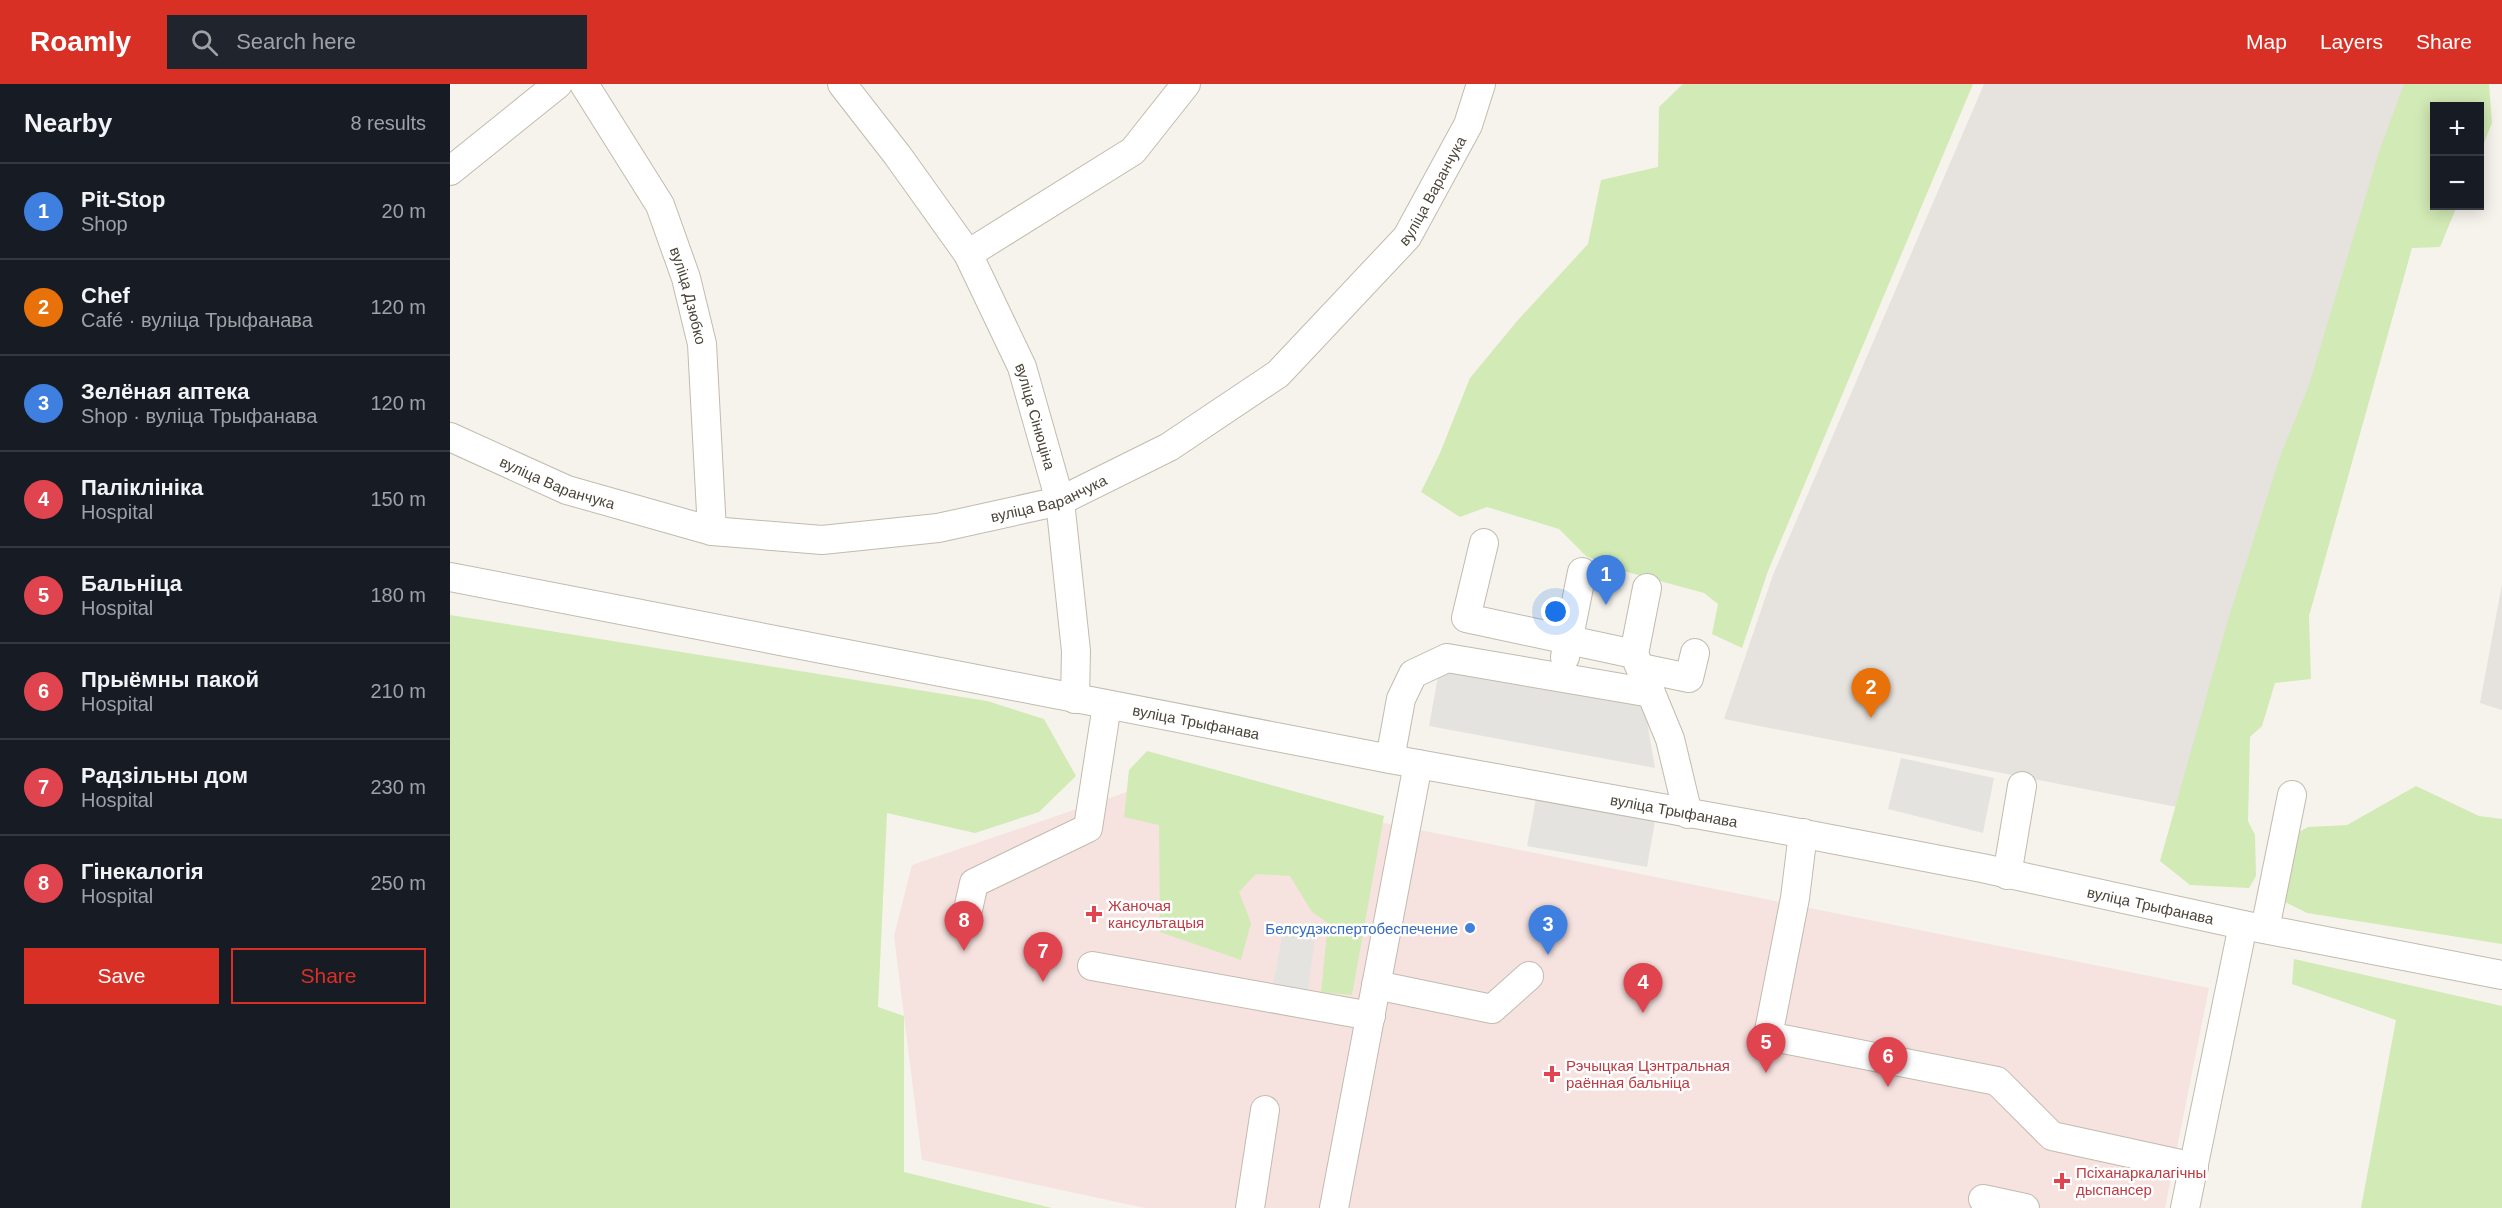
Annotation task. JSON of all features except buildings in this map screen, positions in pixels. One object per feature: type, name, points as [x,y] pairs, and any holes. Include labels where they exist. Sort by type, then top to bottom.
[{"type":"street","points":[[450,171],[558,84]]},
{"type":"street","name":"вуліца Дзюбко","points":[[584,84],[660,205],[687,278],[702,344],[712,531]]},
{"type":"street","name":"вуліца Сінюціна","points":[[842,84],[898,156],[968,254],[1022,367],[1060,501],[1076,651],[1075,699]]},
{"type":"street","points":[[968,254],[1133,151],[1186,84]]},
{"type":"street","name":"вуліца Варанчука","points":[[450,437],[567,490],[712,531],[822,540],[938,528],[1060,501],[1168,447],[1278,374],[1407,237],[1468,125],[1481,84]]},
{"type":"street","points":[[1484,543],[1466,618],[1569,640],[1642,672]]},
{"type":"street","points":[[1562,677],[1582,572]]},
{"type":"street","name":"вуліца Трыфанава","points":[[450,578],[1390,759],[1803,834],[2007,874],[2254,927],[2502,975]]},
{"type":"street","points":[[1647,588],[1642,672],[1673,749],[1688,814]]},
{"type":"street","points":[[1390,759],[1401,699],[1413,674],[1447,658],[1562,677],[1642,672],[1689,678],[1695,652]]},
{"type":"street","points":[[967,914],[974,883],[1088,828],[1107,705]]},
{"type":"street","points":[[1334,1208],[1418,764]]},
{"type":"street","points":[[2007,874],[2022,786]]},
{"type":"street","points":[[2185,1208],[2254,927],[2292,795]]},
{"type":"street","points":[[1803,834],[1794,898],[1768,1036],[1997,1081],[2052,1136],[2194,1167]]},
{"type":"street","points":[[1092,966],[1371,1016]]},
{"type":"street","points":[[1376,985],[1492,1009],[1529,976]]},
{"type":"street","points":[[1250,1208],[1265,1110]]},
{"type":"street","points":[[1983,1199],[2025,1208]]},
{"type":"shaded area","points":[[1984,84],[2420,84],[2208,813],[1724,719],[1773,575]]},
{"type":"shaded area","points":[[2502,584],[2502,710],[2480,703]]},
{"type":"shaded area","points":[[1439,671],[1644,703],[1655,768],[1429,726]]},
{"type":"shaded area","points":[[1901,758],[1994,778],[1983,833],[1888,809]]},
{"type":"shaded area","name":"Рэчыцкая Цэнтральная раённая бальніца","points":[[1165,779],[2209,988],[2165,1208],[1145,1208],[922,1160],[894,936],[912,865]]},
{"type":"shaded area","points":[[1536,799],[1655,821],[1647,867],[1527,846]]},
{"type":"shaded area","points":[[1284,926],[1316,931],[1308,990],[1273,984]]},
{"type":"green space","points":[[1683,84],[1973,84],[1768,571],[1742,648],[1712,634],[1718,604],[1704,593],[1620,570],[1586,556],[1559,529],[1487,507],[1460,517],[1421,492],[1440,453],[1470,378],[1518,320],[1588,244],[1601,180],[1658,167],[1659,107]]},
{"type":"green space","points":[[2404,84],[2489,84],[2492,123],[2484,143],[2484,102],[2430,102],[2430,210],[2455,210],[2440,247],[2412,248],[2309,616],[2311,679],[2275,683],[2262,726],[2250,737],[2248,821],[2255,835],[2256,876],[2249,888],[2190,885],[2160,861],[2230,613],[2281,454],[2309,385],[2379,152]]},
{"type":"green space","points":[[450,615],[987,701],[1044,719],[1076,776],[1039,812],[975,833],[887,813],[878,1007],[904,1016],[904,1172],[1052,1208],[450,1208]]},
{"type":"green space","points":[[1147,751],[1384,816],[1352,995],[1321,992],[1328,923],[1312,912],[1290,876],[1256,874],[1239,892],[1251,923],[1241,960],[1160,932],[1159,825],[1124,817],[1129,770]]},
{"type":"green space","points":[[2416,786],[2479,816],[2502,819],[2502,944],[2307,913],[2277,898],[2288,838],[2308,827],[2347,825]]},
{"type":"green space","points":[[2294,959],[2502,1006],[2502,1208],[2361,1208],[2396,1020],[2292,984]]},
{"type":"place","name":"Pit-Stop","points":[[1606,605]]},
{"type":"place","name":"Chef","points":[[1871,718]]},
{"type":"place","name":"Жаночая кансультацыя","points":[[1094,914]]},
{"type":"place","name":"Белсудэкспертобеспечение","points":[[1470,928]]},
{"type":"place","name":"Гінекалогія","points":[[964,951]]},
{"type":"place","name":"Зелёная аптека","points":[[1548,955]]},
{"type":"place","name":"Радзільны дом","points":[[1043,982]]},
{"type":"place","name":"Паліклініка","points":[[1643,1013]]},
{"type":"place","name":"Бальніца","points":[[1766,1073]]},
{"type":"place","name":"Рэчыцкая Цэнтральная раённая бальніца","points":[[1552,1074]]},
{"type":"place","name":"Прыёмны пакой","points":[[1888,1087]]},
{"type":"place","name":"Псіханаркалагічны дыспансер","points":[[2062,1181]]}]
